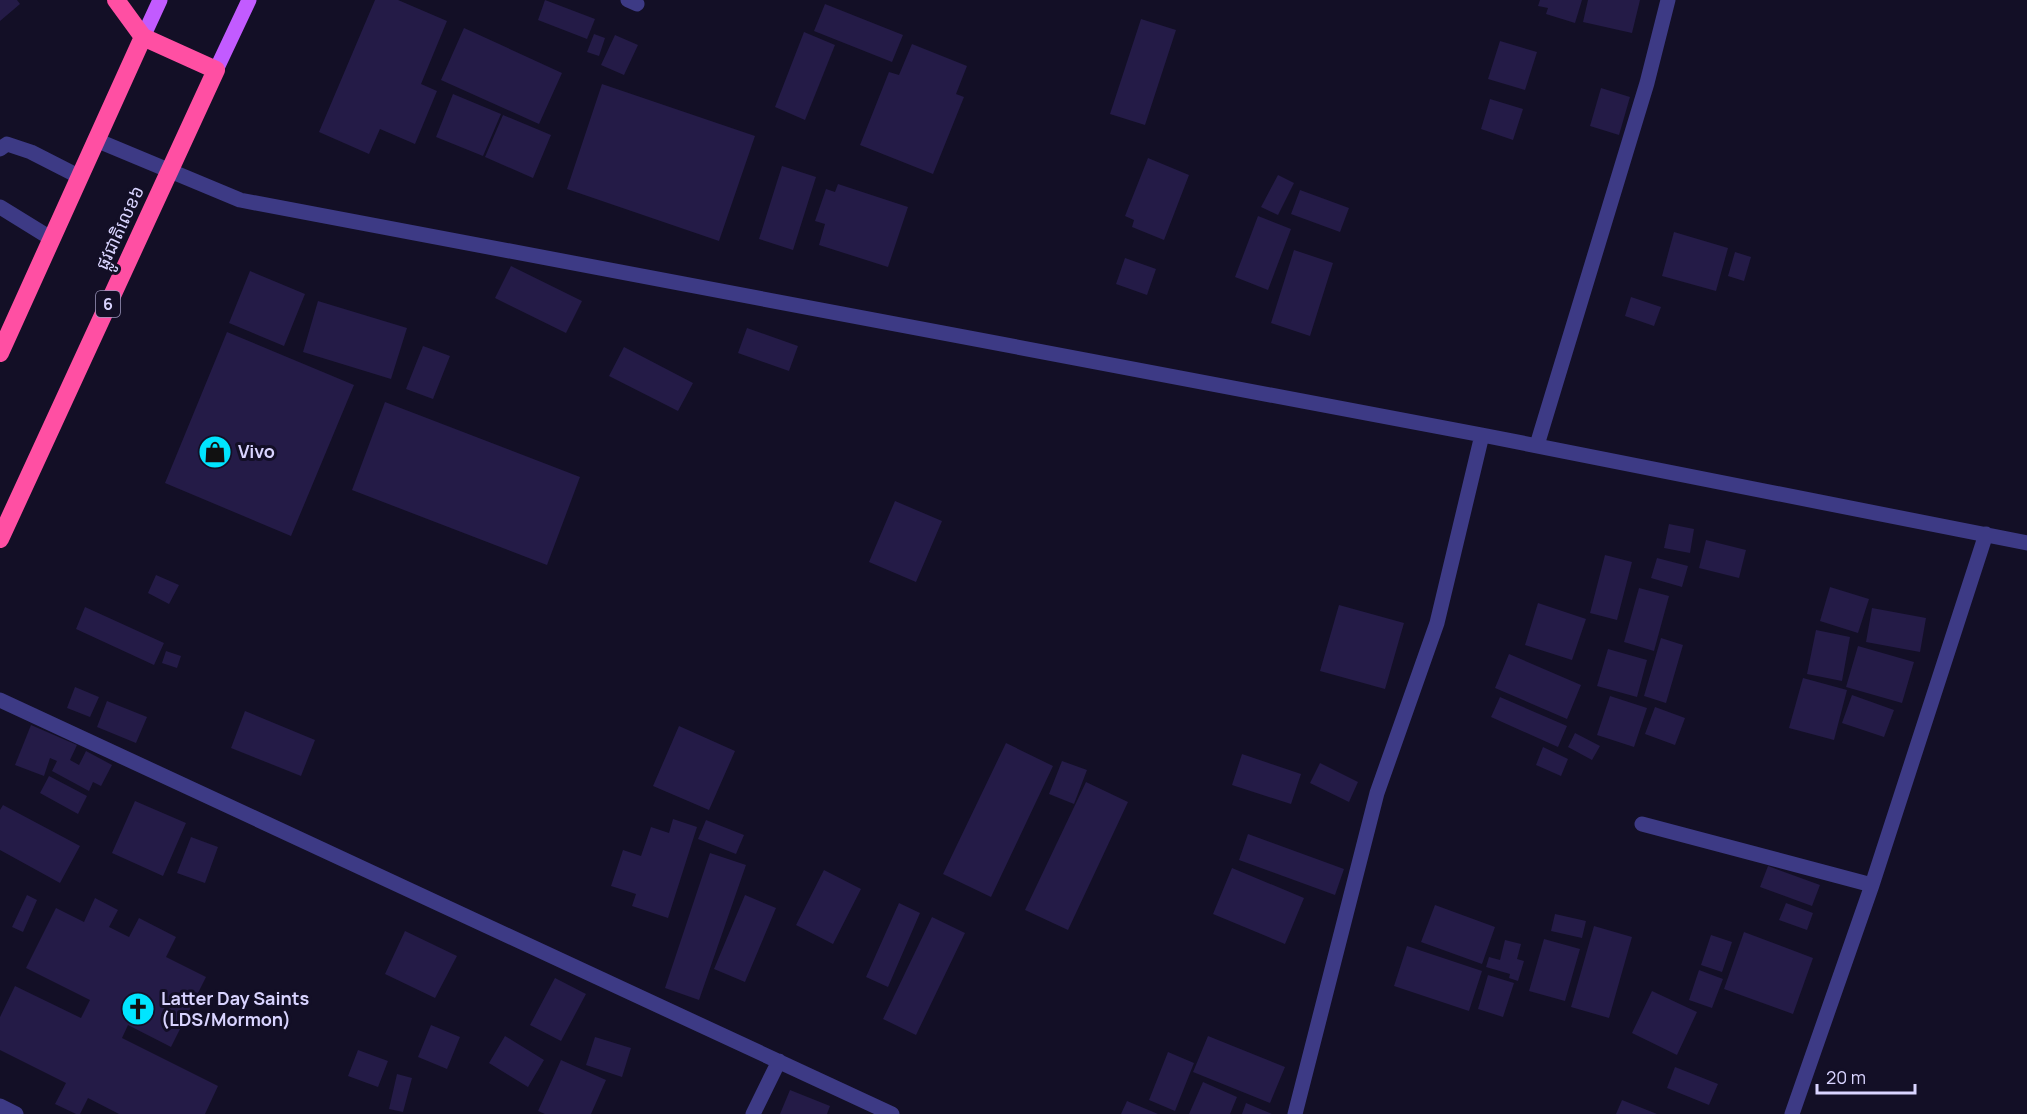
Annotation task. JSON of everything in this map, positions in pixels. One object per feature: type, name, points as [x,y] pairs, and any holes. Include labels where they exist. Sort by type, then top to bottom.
[{"type":"highway","points":[[116,0],[143,37],[216,70]]},
{"type":"highway","points":[[0,353],[143,37]]},
{"type":"highway","name":"ផ្លូវជាតិលេខ៦","points":[[0,539],[216,70]]},
{"type":"main road","points":[[143,37],[160,0]]},
{"type":"main road","name":"ផ្លូវជាតិលេខ៦","points":[[216,70],[249,0]]},
{"type":"street","points":[[1537,445],[1644,95],[1668,0]]},
{"type":"street","points":[[96,140],[240,200],[1537,445],[2027,543]]},
{"type":"street","points":[[0,149],[6,144],[31,152],[80,177]]},
{"type":"street","points":[[0,207],[52,239]]},
{"type":"street","points":[[1295,1114],[1377,793],[1437,623],[1482,435]]},
{"type":"street","points":[[1792,1114],[1872,885],[1986,534]]},
{"type":"street","points":[[0,700],[892,1114]]},
{"type":"street","points":[[1642,824],[1872,885]]},
{"type":"street","points":[[753,1114],[779,1061]]},
{"type":"street","points":[[0,1106],[16,1114]]},
{"type":"building","points":[[0,0],[17,0],[20,4],[0,21]]},
{"type":"building","points":[[375,0],[398,0],[447,21],[421,84],[437,91],[415,144],[380,129],[369,154],[319,132]]},
{"type":"building","points":[[545,0],[595,19],[587,39],[538,20]]},
{"type":"building","points":[[1540,0],[1582,0],[1575,23],[1546,14],[1548,8],[1538,6]]},
{"type":"building","points":[[1588,0],[1640,0],[1632,33],[1583,22]]},
{"type":"building","points":[[825,4],[903,35],[892,62],[814,31]]},
{"type":"building","points":[[1141,19],[1176,30],[1145,125],[1110,114]]},
{"type":"building","points":[[464,28],[562,73],[539,124],[441,80]]},
{"type":"building","points":[[804,32],[835,45],[805,120],[775,107]]},
{"type":"building","points":[[594,34],[605,38],[599,56],[587,52]]},
{"type":"building","points":[[615,35],[638,45],[624,75],[601,65]]},
{"type":"building","points":[[1500,41],[1537,52],[1525,90],[1488,79]]},
{"type":"building","points":[[912,44],[967,66],[956,94],[964,97],[933,174],[860,145],[889,72],[899,75]]},
{"type":"building","points":[[602,84],[755,136],[719,241],[567,189]]},
{"type":"building","points":[[1601,88],[1630,97],[1619,135],[1590,126]]},
{"type":"building","points":[[453,94],[501,114],[483,156],[436,137]]},
{"type":"building","points":[[1490,99],[1523,109],[1513,140],[1481,129]]},
{"type":"building","points":[[503,115],[551,135],[533,178],[485,157]]},
{"type":"building","points":[[1148,158],[1189,175],[1164,240],[1132,227],[1134,220],[1125,216]]},
{"type":"building","points":[[782,166],[816,177],[793,250],[759,239]]},
{"type":"building","points":[[1278,175],[1294,183],[1278,215],[1261,207]]},
{"type":"building","points":[[838,184],[908,207],[888,267],[819,245],[825,224],[815,221],[826,189],[835,192]]},
{"type":"building","points":[[1300,190],[1349,208],[1340,232],[1291,214]]},
{"type":"building","points":[[1258,216],[1291,229],[1268,290],[1235,277]]},
{"type":"building","points":[[1674,232],[1728,248],[1716,291],[1662,276]]},
{"type":"building","points":[[1294,250],[1333,263],[1310,336],[1271,323]]},
{"type":"building","points":[[1735,252],[1751,257],[1744,281],[1728,276]]},
{"type":"building","points":[[1125,258],[1156,269],[1147,295],[1116,284]]},
{"type":"building","points":[[511,266],[582,301],[566,333],[495,298]]},
{"type":"building","points":[[250,271],[305,294],[284,346],[229,323]]},
{"type":"building","points":[[1631,297],[1661,307],[1654,326],[1625,316]]},
{"type":"building","points":[[318,301],[407,328],[391,379],[303,352]]},
{"type":"building","points":[[747,328],[798,346],[789,371],[738,353]]},
{"type":"building","points":[[227,332],[354,385],[291,536],[165,483]]},
{"type":"building","points":[[423,346],[450,356],[433,399],[406,389]]},
{"type":"building","points":[[624,347],[693,383],[678,411],[609,376]]},
{"type":"building","points":[[385,402],[580,477],[547,565],[352,490]]},
{"type":"building","points":[[895,501],[942,521],[916,582],[869,562]]},
{"type":"building","points":[[1669,524],[1694,529],[1690,553],[1664,548]]},
{"type":"building","points":[[1706,540],[1746,550],[1739,578],[1699,568]]},
{"type":"building","points":[[1605,555],[1632,562],[1617,620],[1590,613]]},
{"type":"building","points":[[1657,558],[1688,566],[1682,587],[1651,578]]},
{"type":"building","points":[[156,575],[179,585],[169,604],[148,593]]},
{"type":"building","points":[[1830,587],[1869,599],[1858,633],[1820,621]]},
{"type":"building","points":[[1639,588],[1669,596],[1654,651],[1624,642]]},
{"type":"building","points":[[1538,603],[1586,619],[1572,660],[1525,645]]},
{"type":"building","points":[[1339,605],[1404,623],[1385,689],[1320,671]]},
{"type":"building","points":[[85,607],[164,643],[154,665],[76,629]]},
{"type":"building","points":[[1872,608],[1926,618],[1920,652],[1866,642]]},
{"type":"building","points":[[1816,630],[1850,637],[1842,681],[1807,674]]},
{"type":"building","points":[[1661,638],[1683,645],[1666,703],[1644,696]]},
{"type":"building","points":[[1858,646],[1914,662],[1902,703],[1846,687]]},
{"type":"building","points":[[1608,649],[1647,660],[1637,697],[1597,686]]},
{"type":"building","points":[[166,651],[181,656],[177,668],[162,663]]},
{"type":"building","points":[[1509,654],[1581,685],[1567,719],[1495,688]]},
{"type":"building","points":[[1803,678],[1847,690],[1834,740],[1789,728]]},
{"type":"building","points":[[75,687],[99,697],[90,717],[67,708]]},
{"type":"building","points":[[1852,695],[1894,710],[1884,737],[1842,723]]},
{"type":"building","points":[[1610,696],[1647,708],[1634,747],[1597,735]]},
{"type":"building","points":[[1500,697],[1567,726],[1558,747],[1491,717]]},
{"type":"building","points":[[107,701],[147,717],[136,743],[97,727]]},
{"type":"building","points":[[1655,707],[1685,718],[1675,745],[1645,734]]},
{"type":"building","points":[[245,711],[315,740],[301,776],[231,748]]},
{"type":"building","points":[[31,725],[77,745],[70,760],[79,765],[86,751],[112,765],[101,786],[93,782],[89,791],[52,771],[57,761],[50,758],[44,776],[15,765]]},
{"type":"building","points":[[679,726],[735,751],[709,810],[653,786]]},
{"type":"building","points":[[1575,733],[1600,746],[1592,760],[1568,747]]},
{"type":"building","points":[[1006,743],[1053,766],[991,897],[943,874]]},
{"type":"building","points":[[1543,747],[1568,759],[1561,776],[1536,765]]},
{"type":"building","points":[[1242,754],[1301,774],[1291,804],[1232,785]]},
{"type":"building","points":[[1062,761],[1087,770],[1074,804],[1049,794]]},
{"type":"building","points":[[1320,763],[1358,782],[1349,802],[1310,783]]},
{"type":"building","points":[[49,776],[87,796],[78,814],[40,793]]},
{"type":"building","points":[[1086,782],[1128,802],[1068,930],[1025,910]]},
{"type":"building","points":[[135,801],[186,823],[163,876],[112,853]]},
{"type":"building","points":[[3,805],[80,846],[60,883],[0,850],[0,810]]},
{"type":"building","points":[[673,819],[697,827],[668,918],[632,906],[636,894],[611,886],[623,850],[641,856],[651,827],[669,833]]},
{"type":"building","points":[[706,820],[744,835],[736,854],[698,839]]},
{"type":"building","points":[[1248,834],[1344,869],[1335,895],[1239,860]]},
{"type":"building","points":[[191,837],[218,847],[205,883],[177,873]]},
{"type":"building","points":[[710,853],[746,865],[699,1000],[665,988]]},
{"type":"building","points":[[1768,866],[1820,885],[1812,906],[1760,887]]},
{"type":"building","points":[[1232,868],[1304,898],[1285,944],[1213,914]]},
{"type":"building","points":[[824,870],[861,889],[833,944],[796,925]]},
{"type":"building","points":[[27,895],[37,900],[23,932],[12,927]]},
{"type":"building","points":[[745,895],[776,908],[745,982],[714,969]]},
{"type":"building","name":"Latter Day Saints (LDS/Mormon)","points":[[95,898],[118,910],[109,927],[129,937],[139,918],[176,937],[166,957],[206,977],[171,1047],[128,1025],[122,1038],[218,1086],[205,1114],[119,1114],[88,1098],[80,1114],[76,1114],[55,1104],[66,1083],[0,1050],[0,1017],[15,986],[81,1018],[90,1000],[26,968],[56,908],[84,922]]},
{"type":"building","points":[[899,903],[920,913],[888,987],[866,977]]},
{"type":"building","points":[[1786,903],[1813,913],[1807,930],[1779,920]]},
{"type":"building","points":[[1435,905],[1495,927],[1482,964],[1421,942]]},
{"type":"building","points":[[1555,914],[1586,921],[1582,938],[1551,931]]},
{"type":"building","points":[[932,917],[965,933],[916,1035],[883,1019]]},
{"type":"building","points":[[1594,926],[1632,937],[1609,1018],[1571,1007]]},
{"type":"building","points":[[405,931],[457,956],[435,998],[385,974]]},
{"type":"building","points":[[1744,932],[1813,958],[1793,1014],[1724,989]]},
{"type":"building","points":[[1711,935],[1732,942],[1722,972],[1701,965]]},
{"type":"building","points":[[1544,939],[1580,949],[1565,1001],[1529,991]]},
{"type":"building","points":[[1505,940],[1521,944],[1517,959],[1524,961],[1518,981],[1509,978],[1510,974],[1486,967],[1489,957],[1500,960]]},
{"type":"building","points":[[1407,946],[1482,971],[1469,1011],[1394,986]]},
{"type":"building","points":[[1699,970],[1723,979],[1712,1008],[1689,1000]]},
{"type":"building","points":[[1488,975],[1514,983],[1503,1017],[1478,1009]]},
{"type":"building","points":[[555,978],[586,994],[561,1041],[530,1025]]},
{"type":"building","points":[[1652,991],[1697,1012],[1677,1055],[1632,1033]]},
{"type":"building","points":[[431,1025],[460,1037],[447,1069],[418,1057]]},
{"type":"building","points":[[505,1036],[544,1060],[528,1087],[489,1063]]},
{"type":"building","points":[[1208,1036],[1285,1067],[1270,1103],[1193,1072]]},
{"type":"building","points":[[595,1037],[631,1048],[622,1077],[586,1065]]},
{"type":"building","points":[[358,1050],[388,1061],[378,1087],[348,1076]]},
{"type":"building","points":[[1168,1052],[1194,1063],[1175,1111],[1149,1100]]},
{"type":"building","points":[[561,1060],[606,1080],[591,1114],[545,1114],[538,1111]]},
{"type":"building","points":[[1675,1067],[1718,1084],[1709,1105],[1667,1088]]},
{"type":"building","points":[[397,1074],[412,1078],[403,1112],[389,1109]]},
{"type":"building","points":[[1203,1082],[1237,1097],[1230,1114],[1189,1114]]},
{"type":"building","points":[[790,1090],[830,1106],[827,1114],[780,1114]]},
{"type":"building","points":[[1622,1100],[1657,1114],[1616,1114]]},
{"type":"building","points":[[1127,1101],[1158,1114],[1121,1114]]},
{"type":"building","points":[[1246,1103],[1272,1114],[1242,1114]]},
{"type":"place","name":"Vivo","points":[[215,452]]},
{"type":"place","name":"Latter Day Saints (LDS/Mormon)","points":[[138,1009]]}]
